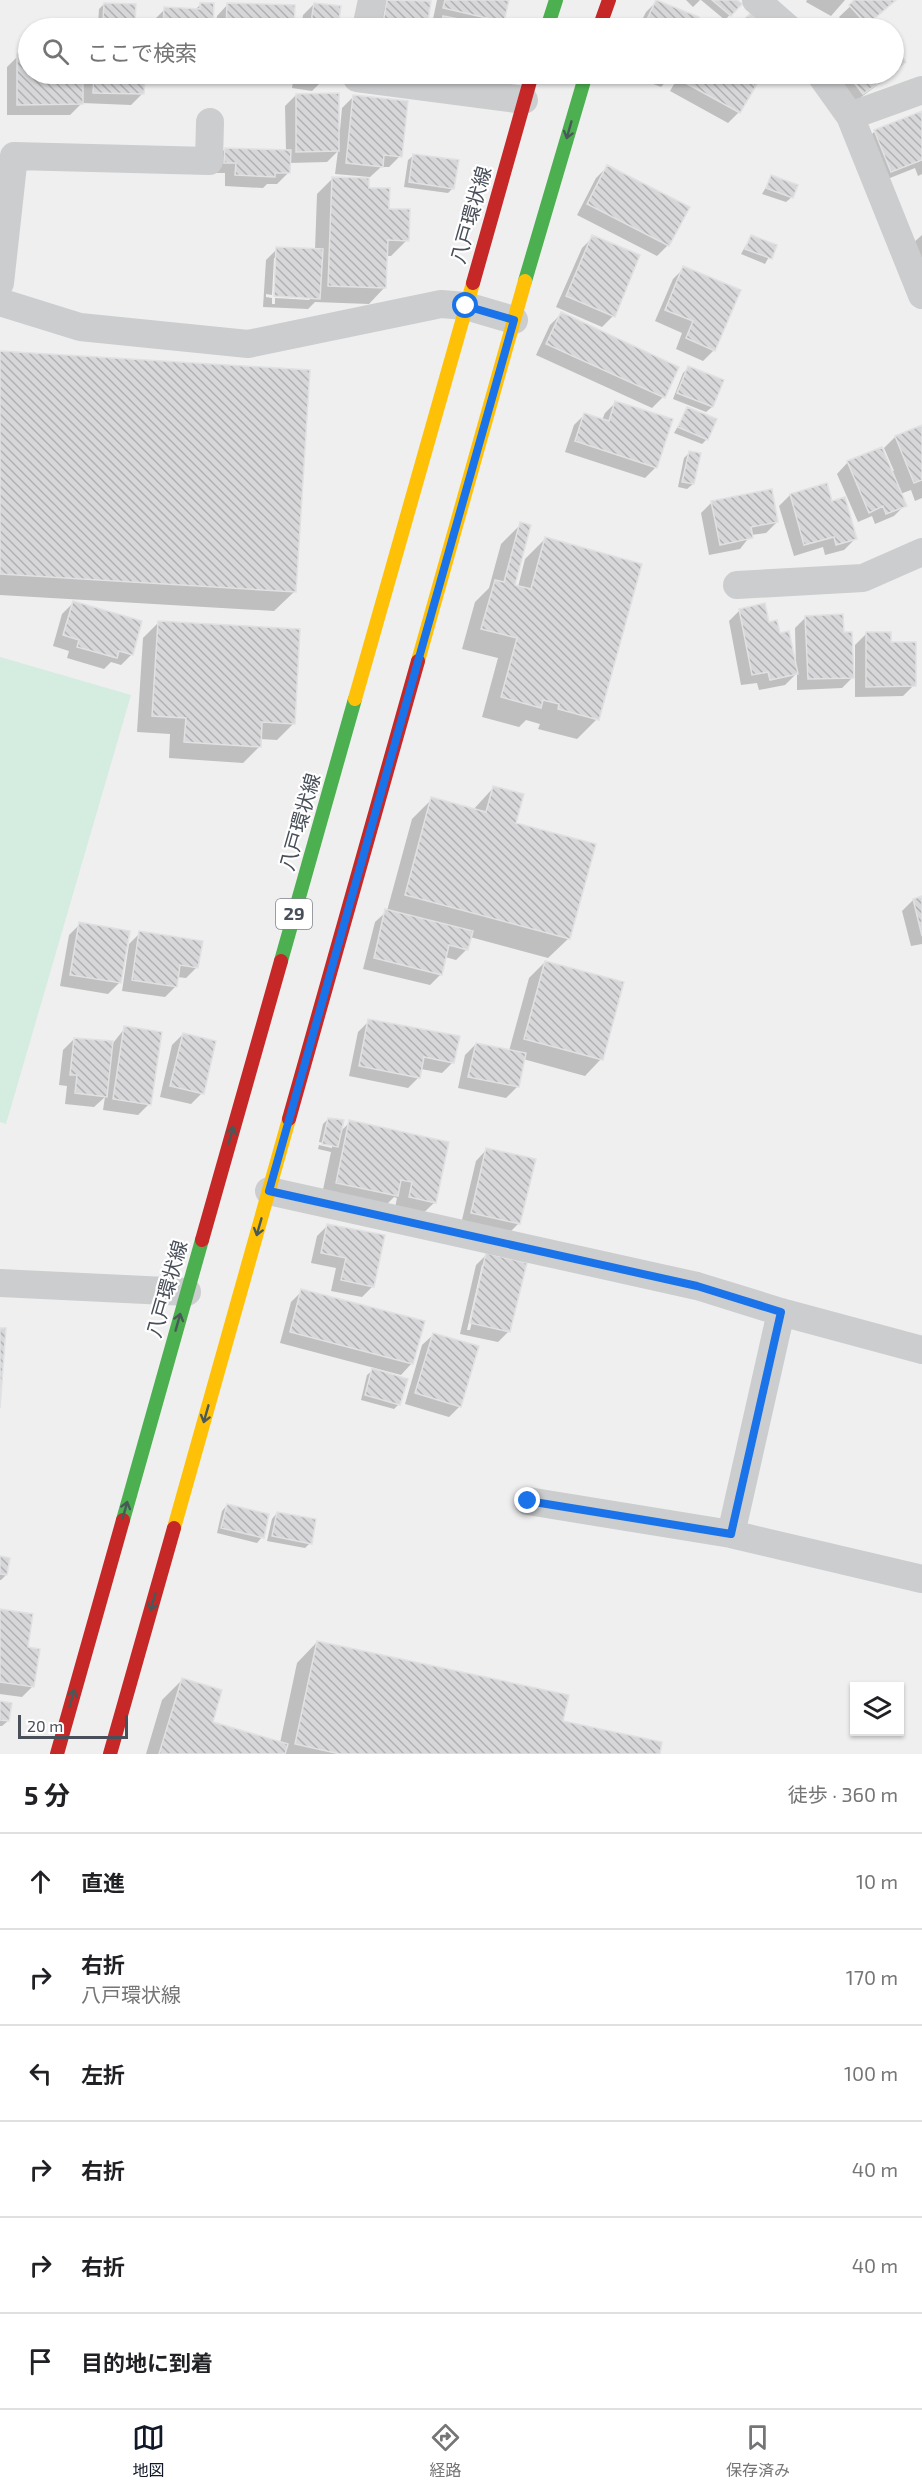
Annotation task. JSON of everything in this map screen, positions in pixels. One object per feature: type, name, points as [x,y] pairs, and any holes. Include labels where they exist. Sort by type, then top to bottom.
[{"type":"main road","points":[[550,18],[556,0]]},
{"type":"main road","points":[[603,18],[609,0]]},
{"type":"main road","points":[[110,1754],[514,320],[583,84]]},
{"type":"main road","name":"八戸環状線","points":[[57,1754],[528,87]]},
{"type":"street","points":[[368,18],[372,0]]},
{"type":"street","points":[[756,0],[777,18]]},
{"type":"street","points":[[471,84],[528,87]]},
{"type":"street","points":[[827,84],[850,116],[922,295]]},
{"type":"street","points":[[850,116],[922,90]]},
{"type":"street","points":[[0,283],[14,156],[209,161],[210,122]]},
{"type":"street","points":[[0,302],[80,327],[248,344],[441,304],[466,306],[514,320]]},
{"type":"street","points":[[737,585],[863,578],[922,552]]},
{"type":"street","points":[[269,1191],[697,1286],[781,1312],[922,1350]]},
{"type":"street","points":[[0,1283],[187,1292]]},
{"type":"street","points":[[731,1534],[781,1312]]},
{"type":"street","points":[[528,1501],[731,1534],[922,1579]]},
{"type":"green space","points":[[0,657],[131,695],[6,1124],[0,1122]]},
{"type":"building","points":[[387,0],[431,1],[428,18],[384,18]]},
{"type":"building","points":[[445,0],[509,0],[505,18],[487,18],[443,8]]},
{"type":"building","points":[[656,0],[699,17],[699,18],[648,18]]},
{"type":"building","points":[[712,0],[737,0],[742,4],[731,16]]},
{"type":"building","points":[[854,0],[896,0],[875,18],[861,18],[849,5]]},
{"type":"building","points":[[104,3],[136,4],[135,18],[103,18]]},
{"type":"building","points":[[200,3],[214,3],[213,18],[163,18],[164,7],[200,9]]},
{"type":"building","points":[[227,3],[295,5],[294,18],[226,18]]},
{"type":"building","points":[[314,3],[341,6],[339,18],[312,18]]},
{"type":"building","points":[[751,13],[755,18],[745,18]]},
{"type":"building","points":[[17,54],[18,84],[83,84],[83,104],[17,105]]},
{"type":"building","points":[[93,84],[144,84],[144,94],[93,93]]},
{"type":"building","points":[[687,84],[757,84],[740,113]]},
{"type":"building","points":[[855,84],[877,84],[863,94]]},
{"type":"building","points":[[339,93],[339,151],[296,152],[296,94]]},
{"type":"building","points":[[353,95],[408,101],[402,157],[384,155],[383,167],[346,163]]},
{"type":"building","points":[[922,111],[922,160],[891,172],[874,130]]},
{"type":"building","points":[[225,148],[291,150],[290,173],[275,173],[275,177],[235,175],[236,163],[224,163]]},
{"type":"building","points":[[413,154],[459,160],[454,189],[409,182]]},
{"type":"building","points":[[607,165],[690,207],[669,246],[587,204]]},
{"type":"building","points":[[771,175],[798,185],[793,198],[766,188]]},
{"type":"building","points":[[332,177],[369,178],[369,188],[390,188],[389,209],[410,209],[409,241],[388,240],[386,288],[328,286]]},
{"type":"building","points":[[592,235],[640,255],[615,317],[566,296]]},
{"type":"building","points":[[751,235],[777,245],[772,259],[745,249]]},
{"type":"building","points":[[276,247],[323,249],[320,299],[274,296]]},
{"type":"building","points":[[683,266],[741,290],[715,351],[686,338],[693,321],[665,310]]},
{"type":"building","points":[[561,312],[679,367],[665,398],[546,344]]},
{"type":"building","points":[[0,351],[310,370],[296,592],[0,574]]},
{"type":"building","points":[[688,366],[724,380],[713,407],[677,393]]},
{"type":"building","points":[[615,401],[673,419],[657,468],[575,441],[584,413],[609,421]]},
{"type":"building","points":[[687,407],[717,419],[708,440],[678,427]]},
{"type":"building","points":[[922,425],[922,480],[914,483],[895,436]]},
{"type":"building","points":[[882,447],[907,506],[886,514],[883,506],[869,513],[847,461]]},
{"type":"building","points":[[689,451],[701,453],[694,484],[682,482]]},
{"type":"building","points":[[827,483],[832,501],[845,497],[857,539],[836,545],[834,537],[804,545],[790,494]]},
{"type":"building","points":[[772,489],[778,522],[751,527],[753,538],[720,545],[711,501]]},
{"type":"building","points":[[520,522],[531,525],[515,585],[531,589],[545,537],[642,564],[599,720],[558,709],[559,704],[543,700],[541,708],[501,697],[517,638],[481,629],[495,580],[504,582]]},
{"type":"building","points":[[73,601],[142,621],[133,655],[119,651],[117,658],[77,647],[79,640],[63,635]]},
{"type":"building","points":[[765,603],[769,622],[777,620],[780,633],[789,631],[798,674],[770,680],[768,672],[752,675],[739,609]]},
{"type":"building","points":[[843,614],[844,632],[852,632],[854,678],[808,679],[805,616]]},
{"type":"building","points":[[158,621],[300,629],[295,724],[262,722],[261,747],[184,742],[186,718],[152,716]]},
{"type":"building","points":[[866,632],[891,632],[891,642],[916,642],[916,686],[866,687]]},
{"type":"building","points":[[493,786],[524,794],[516,823],[596,844],[570,939],[405,895],[431,797],[486,812]]},
{"type":"building","points":[[922,896],[922,936],[913,899]]},
{"type":"building","points":[[385,909],[473,931],[468,950],[449,945],[442,975],[374,958]]},
{"type":"building","points":[[79,922],[130,931],[121,983],[70,975]]},
{"type":"building","points":[[139,931],[203,941],[198,968],[180,965],[177,987],[132,980]]},
{"type":"building","points":[[545,961],[624,982],[603,1060],[524,1039]]},
{"type":"building","points":[[368,1019],[460,1036],[454,1063],[424,1057],[420,1078],[359,1066]]},
{"type":"building","points":[[124,1026],[162,1032],[151,1105],[113,1099]]},
{"type":"building","points":[[183,1033],[216,1041],[204,1094],[170,1086]]},
{"type":"building","points":[[74,1038],[113,1041],[107,1097],[75,1093],[77,1075],[70,1075]]},
{"type":"building","points":[[476,1043],[526,1053],[519,1087],[468,1077]]},
{"type":"building","points":[[328,1118],[344,1120],[338,1147],[322,1144]]},
{"type":"building","points":[[349,1120],[449,1142],[436,1203],[409,1197],[412,1182],[401,1180],[398,1196],[336,1183]]},
{"type":"building","points":[[486,1148],[536,1159],[520,1224],[471,1213]]},
{"type":"building","points":[[327,1224],[385,1235],[374,1287],[341,1280],[346,1258],[321,1253]]},
{"type":"building","points":[[486,1253],[527,1263],[510,1332],[470,1323]]},
{"type":"building","points":[[301,1289],[425,1321],[413,1364],[290,1332]]},
{"type":"building","points":[[0,1328],[6,1328],[0,1408]]},
{"type":"building","points":[[433,1333],[479,1346],[461,1407],[415,1393]]},
{"type":"building","points":[[372,1368],[408,1379],[400,1405],[365,1395]]},
{"type":"building","points":[[227,1504],[269,1514],[264,1538],[221,1528]]},
{"type":"building","points":[[277,1512],[316,1519],[312,1544],[272,1536]]},
{"type":"building","points":[[0,1556],[10,1558],[7,1575],[0,1574]]},
{"type":"building","points":[[0,1609],[33,1614],[28,1647],[40,1649],[34,1687],[0,1682]]},
{"type":"building","points":[[317,1641],[569,1695],[563,1721],[662,1742],[660,1754],[340,1754],[295,1744]]},
{"type":"building","points":[[182,1678],[222,1690],[213,1722],[288,1744],[285,1754],[159,1754]]},
{"type":"building","points":[[0,1701],[12,1703],[9,1721],[0,1720]]},
{"type":"traffic: fast","points":[[550,18],[556,0]]},
{"type":"traffic: fast","points":[[525,281],[583,84]]},
{"type":"traffic: fast","points":[[281,961],[355,699]]},
{"type":"traffic: fast","points":[[123,1520],[202,1240]]},
{"type":"traffic: slow","points":[[418,661],[525,281]]},
{"type":"traffic: slow","points":[[355,699],[473,283]]},
{"type":"traffic: slow","points":[[174,1528],[289,1119]]},
{"type":"traffic: jam","points":[[603,18],[609,0]]},
{"type":"traffic: jam","points":[[473,283],[529,84]]},
{"type":"traffic: jam","points":[[289,1119],[418,661]]},
{"type":"traffic: jam","points":[[202,1240],[281,961]]},
{"type":"traffic: jam","points":[[57,1754],[123,1520]]},
{"type":"traffic: jam","points":[[110,1754],[174,1528]]},
{"type":"route","points":[[466,306],[514,320],[269,1191],[697,1286],[781,1312],[731,1534],[528,1501]]}]
